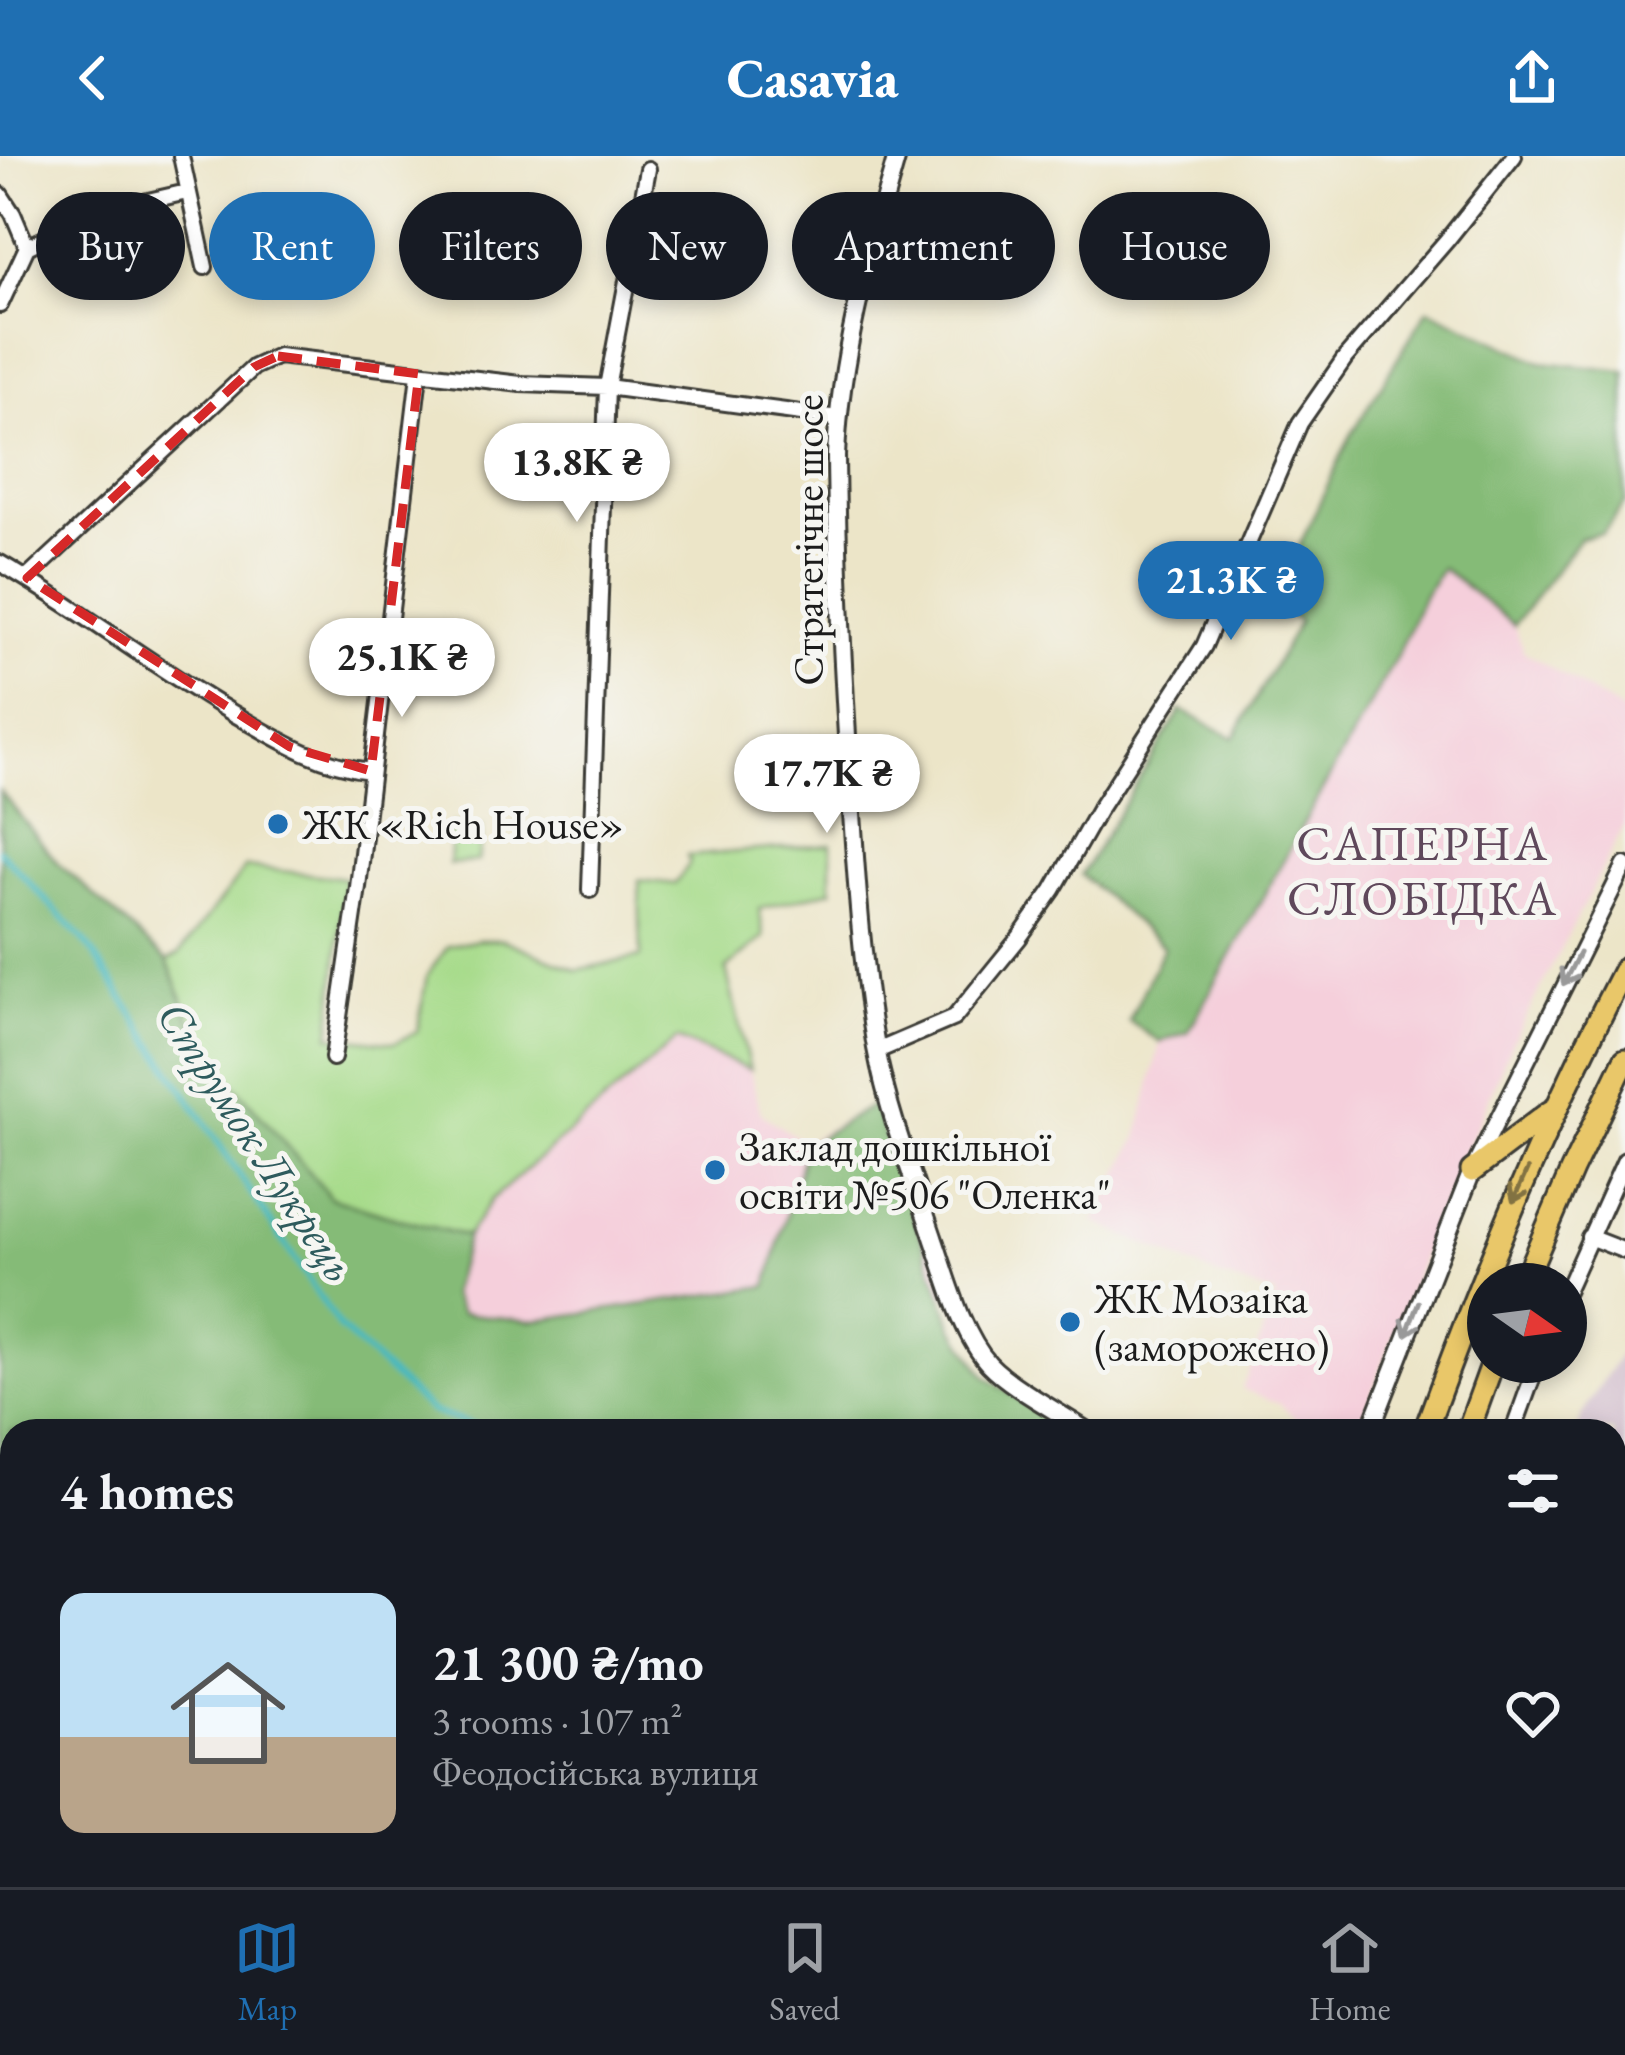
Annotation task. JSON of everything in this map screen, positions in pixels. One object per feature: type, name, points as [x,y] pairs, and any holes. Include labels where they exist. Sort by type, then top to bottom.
[{"type":"main road","points":[[1429,1419],[1474,1297],[1555,1108],[1625,968]]},
{"type":"main road","points":[[1532,1263],[1625,1060]]},
{"type":"main road","points":[[1472,1172],[1555,1108]]},
{"type":"main road","points":[[1472,1419],[1485,1383]]},
{"type":"street","points":[[182,156],[205,267]]},
{"type":"street","name":"Стратегічне шосе","points":[[897,156],[861,286],[842,379],[836,501],[858,894],[877,1051],[964,1323],[989,1364],[1069,1419]]},
{"type":"street","points":[[877,1051],[954,1018],[1019,938],[1204,646],[1300,423],[1345,358],[1514,156]]},
{"type":"street","points":[[590,890],[607,387],[648,169]]},
{"type":"street","points":[[0,305],[27,247],[122,206],[187,191]]},
{"type":"street","points":[[0,194],[27,247]]},
{"type":"street","points":[[27,578],[254,367],[278,356],[521,384],[607,387],[838,418]]},
{"type":"street","points":[[333,1058],[419,374]]},
{"type":"street","points":[[0,563],[194,692],[290,747],[347,768],[371,771]]},
{"type":"street","points":[[1375,1419],[1472,1172],[1625,866]]},
{"type":"street","points":[[1578,1263],[1625,1160]]},
{"type":"street","points":[[1589,1237],[1625,1251]]},
{"type":"street","points":[[1517,1419],[1530,1383]]},
{"type":"highlighted area","points":[[278,356],[419,374],[371,771],[290,747],[27,578],[254,367]]},
{"type":"shaded area","points":[[1442,567],[1514,625],[1523,651],[1625,713],[1625,825],[1511,1045],[1423,1256],[1362,1419],[1296,1419],[1280,1404],[1242,1389],[1276,1295],[1217,1276],[1094,1222],[1138,1137],[1160,1042],[1188,1031],[1399,652]]},
{"type":"shaded area","name":"Заклад дошкільної освіти №506 \"Оленка\"","points":[[677,1039],[750,1070],[761,1114],[804,1142],[881,1099],[947,1294],[853,1354],[767,1286],[531,1321],[461,1313],[451,1295],[467,1236],[492,1199]]},
{"type":"shaded area","points":[[1625,1345],[1625,1419],[1581,1419]]},
{"type":"green space","points":[[1428,309],[1540,362],[1625,371],[1625,503],[1603,533],[1580,538],[1514,625],[1442,568],[1188,1032],[1160,1042],[1129,1021],[1164,947],[1081,875],[1181,710],[1234,738],[1299,621],[1272,605],[1350,437]]},
{"type":"green space","points":[[0,791],[57,862],[167,961],[202,1047],[331,1198],[467,1236],[451,1294],[461,1313],[531,1321],[767,1286],[806,1145],[874,1104],[953,1327],[986,1377],[1047,1419],[0,1419]]},
{"type":"green space","points":[[452,825],[482,828],[478,861],[449,864]]},
{"type":"green space","points":[[831,844],[831,890],[759,909],[764,937],[726,969],[750,1070],[677,1039],[492,1199],[467,1236],[331,1198],[202,1047],[167,961],[179,954],[246,867],[345,878],[330,1036],[394,1043],[417,1032],[427,975],[448,946],[503,940],[577,970],[641,957],[639,880],[675,884],[690,863],[687,856]]},
{"type":"waterway","name":"Струмок Лукрець","points":[[0,851],[88,945],[340,1328],[431,1411],[454,1419]]},
{"type":"place","name":"ЖК «Rich House»","points":[[278,824]]},
{"type":"place","name":"Заклад дошкільної освіти №506 \"Оленка\"","points":[[715,1170]]},
{"type":"place","name":"ЖК Мозаіка (заморожено)","points":[[1070,1322]]},
{"type":"district","name":"САПЕРНА СЛОБІДКА","points":[[1423,870]]}]
